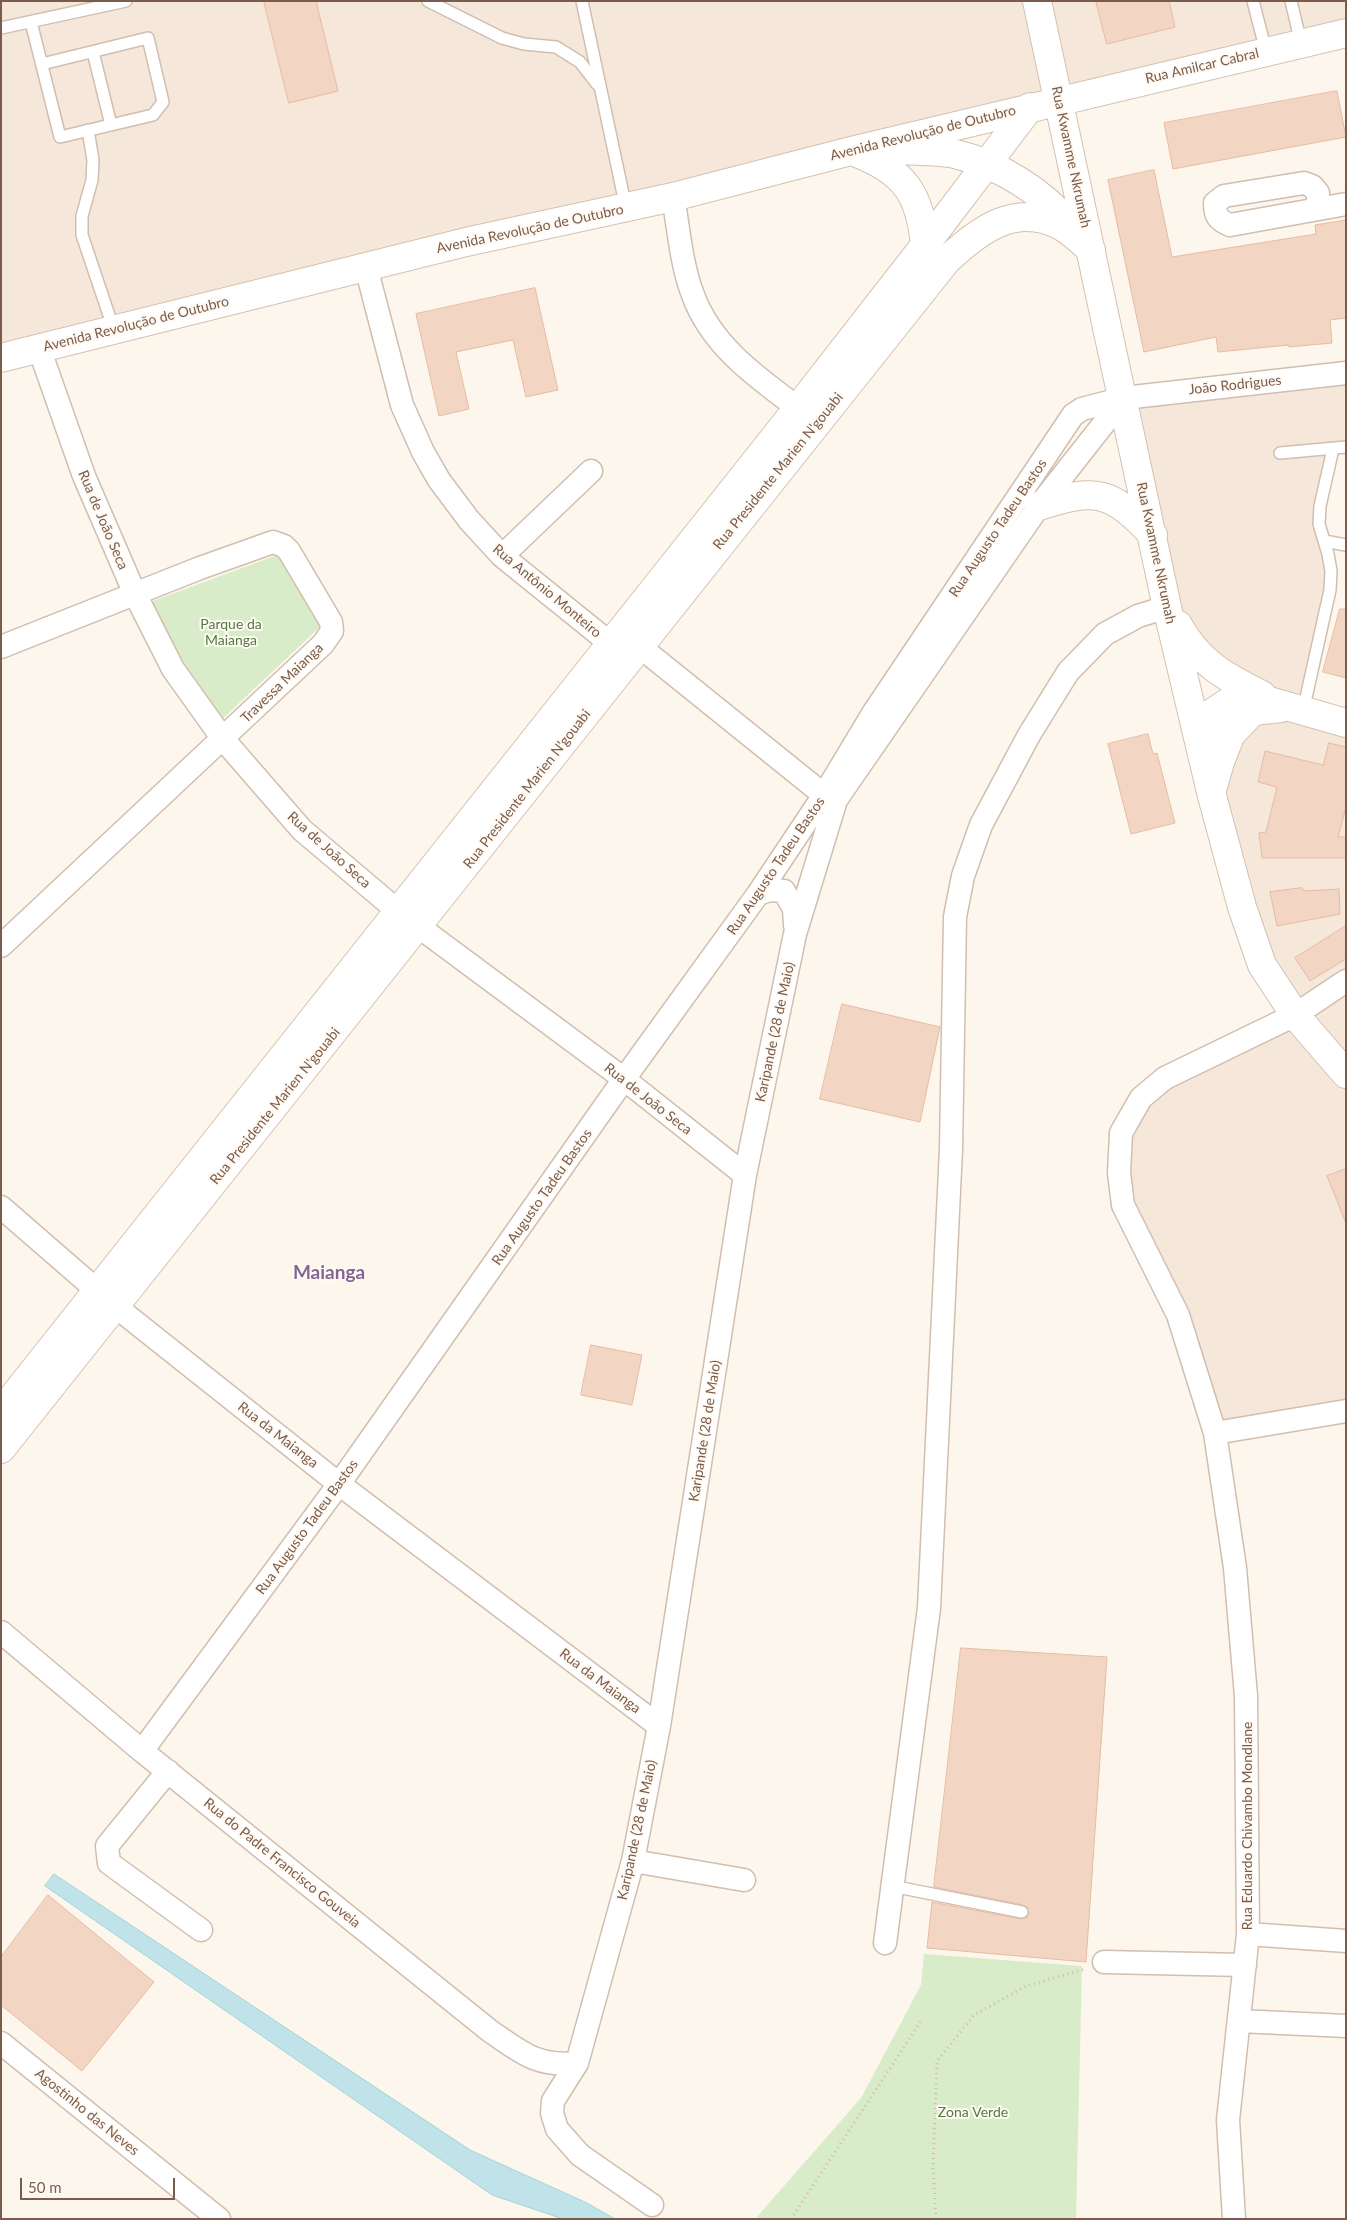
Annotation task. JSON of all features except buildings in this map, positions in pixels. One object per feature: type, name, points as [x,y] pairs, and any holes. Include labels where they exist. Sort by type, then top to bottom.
[{"type":"street","name":"Rua Kwamme Nkrumah","points":[[1037,1],[1124,398],[1167,607],[1211,792],[1242,907],[1262,965],[1295,1015],[1346,1074]]},
{"type":"street","name":"Rua Amilcar Cabral","points":[[1058,100],[1346,33]]},
{"type":"street","name":"Avenida Revolução de Outubro","points":[[1,358],[466,242],[673,197],[1058,100]]},
{"type":"street","name":"Rua Presidente Marien N'gouabi","points":[[408,919],[611,644],[798,408],[1030,107]]},
{"type":"street","points":[[851,151],[919,151],[954,154],[986,164],[1016,179],[1043,198],[1069,223],[1092,250]]},
{"type":"street","points":[[851,151],[877,161],[907,184],[917,202],[923,223],[925,245]]},
{"type":"street","points":[[673,197],[684,263],[693,295],[704,320],[751,374],[798,408]]},
{"type":"street","points":[[1313,210],[1346,204]]},
{"type":"street","name":"Rua Presidente Marien N'gouabi","points":[[1,1449],[106,1299],[408,919],[640,646],[947,260],[971,238],[988,227],[1007,219],[1045,219],[1063,227],[1092,250]]},
{"type":"street","name":"Rua Antônio Monteiro","points":[[366,267],[402,405],[423,452],[439,480],[469,520],[502,556],[611,644]]},
{"type":"street","name":"Rua de João Seca","points":[[39,348],[84,476],[135,594],[173,669],[223,740],[302,830],[408,919],[624,1079],[745,1175]]},
{"type":"street","name":"João Rodrigues","points":[[1124,398],[1346,373]]},
{"type":"street","name":"Rua Augusto Tadeu Bastos","points":[[142,1751],[340,1484],[624,1079],[1039,506],[1124,398]]},
{"type":"street","name":"Rua Augusto Tadeu Bastos","points":[[830,797],[874,712],[1073,415],[1082,409],[1124,398]]},
{"type":"street","points":[[502,556],[591,471]]},
{"type":"street","points":[[1039,506],[1071,495],[1104,496],[1131,512],[1153,535]]},
{"type":"street","name":"Travessa Maianga","points":[[1,647],[264,544],[279,543],[289,551],[331,622],[332,631],[324,644],[1,946]]},
{"type":"street","points":[[885,1943],[929,1608],[951,1149],[955,917],[963,876],[981,825],[1029,734],[1068,672],[1105,634],[1138,616],[1167,607],[1186,640],[1201,658],[1228,678],[1296,709]]},
{"type":"street","points":[[640,646],[830,797]]},
{"type":"street","points":[[1200,740],[1212,713],[1236,697],[1262,699],[1346,723]]},
{"type":"street","points":[[1211,792],[1231,734],[1253,711],[1296,709]]},
{"type":"street","name":"Karipande (28 de Maio)","points":[[652,2205],[580,2155],[557,2128],[552,2113],[553,2101],[576,2063],[633,1861],[659,1726],[745,1175],[795,934],[830,797]]},
{"type":"street","points":[[758,894],[770,890],[784,891],[794,909],[795,934]]},
{"type":"street","name":"Rua Eduardo Chivambo Mondlane","points":[[1234,2219],[1228,2120],[1248,1934],[1246,1696],[1235,1568],[1214,1433],[1178,1315],[1123,1205],[1119,1173],[1121,1133],[1141,1098],[1165,1078],[1295,1015],[1346,981]]},
{"type":"street","name":"Rua da Maianga","points":[[1,1207],[106,1299],[340,1484],[659,1726]]},
{"type":"street","name":"Rua Presidente Marien N'gouabi","points":[[1,1412],[106,1299]]},
{"type":"street","points":[[1214,1433],[1346,1411]]},
{"type":"street","name":"Rua do Padre Francisco Gouveia","points":[[1,1632],[142,1751],[490,2031],[532,2058],[555,2065],[576,2063]]},
{"type":"street","points":[[168,1771],[107,1846],[109,1863],[201,1930]]},
{"type":"street","points":[[633,1861],[744,1880]]},
{"type":"street","points":[[1248,1934],[1346,1941]]},
{"type":"street","points":[[1104,1962],[1245,1965]]},
{"type":"street","points":[[1239,2021],[1346,2026]]},
{"type":"street","name":"Agostinho das Neves","points":[[1,2042],[219,2219]]},
{"type":"lane","points":[[1,28],[126,1]]},
{"type":"lane","points":[[428,1],[502,38],[524,44],[556,47],[580,62],[589,71],[602,92]]},
{"type":"lane","points":[[582,1],[626,208]]},
{"type":"lane","points":[[1253,1],[1266,51]]},
{"type":"lane","points":[[1291,1],[1301,44]]},
{"type":"lane","points":[[31,22],[60,137],[153,115],[164,102],[148,38],[42,64]]},
{"type":"lane","points":[[93,52],[111,125]]},
{"type":"lane","points":[[88,130],[93,160],[92,180],[82,216],[82,235],[114,330]]},
{"type":"lane","points":[[1280,453],[1346,448]]},
{"type":"lane","points":[[1296,709],[1330,590],[1331,571],[1319,524],[1320,506],[1333,449]]},
{"type":"lane","points":[[1324,542],[1346,546]]},
{"type":"lane","points":[[892,1886],[1022,1912]]},
{"type":"path","points":[[936,2219],[933,2166],[937,2061],[974,2015],[1026,1986],[1074,1973],[1104,1962]]},
{"type":"path","points":[[791,2219],[921,2022]]},
{"type":"shaded area","points":[[1,1],[1346,1],[1346,33],[1,358]]},
{"type":"shaded area","points":[[1346,374],[1346,448],[1333,449],[1320,506],[1331,571],[1303,711],[1346,722],[1346,1411],[1215,1433],[1119,1173],[1141,1098],[1294,1015],[1211,792],[1231,734],[1228,678],[1167,607],[1124,398]]},
{"type":"green space","name":"Parque da Maianga","points":[[280,554],[322,625],[220,721],[183,663],[150,602]]},
{"type":"green space","name":"Zona Verde","points":[[924,1954],[1082,1966],[1076,2219],[755,2219],[861,2098],[921,1985]]},
{"type":"water","points":[[54,1874],[470,2150],[587,2203],[615,2219],[563,2219],[492,2195],[45,1886]]},
{"type":"district","name":"Maianga","points":[[329,1273]]}]
